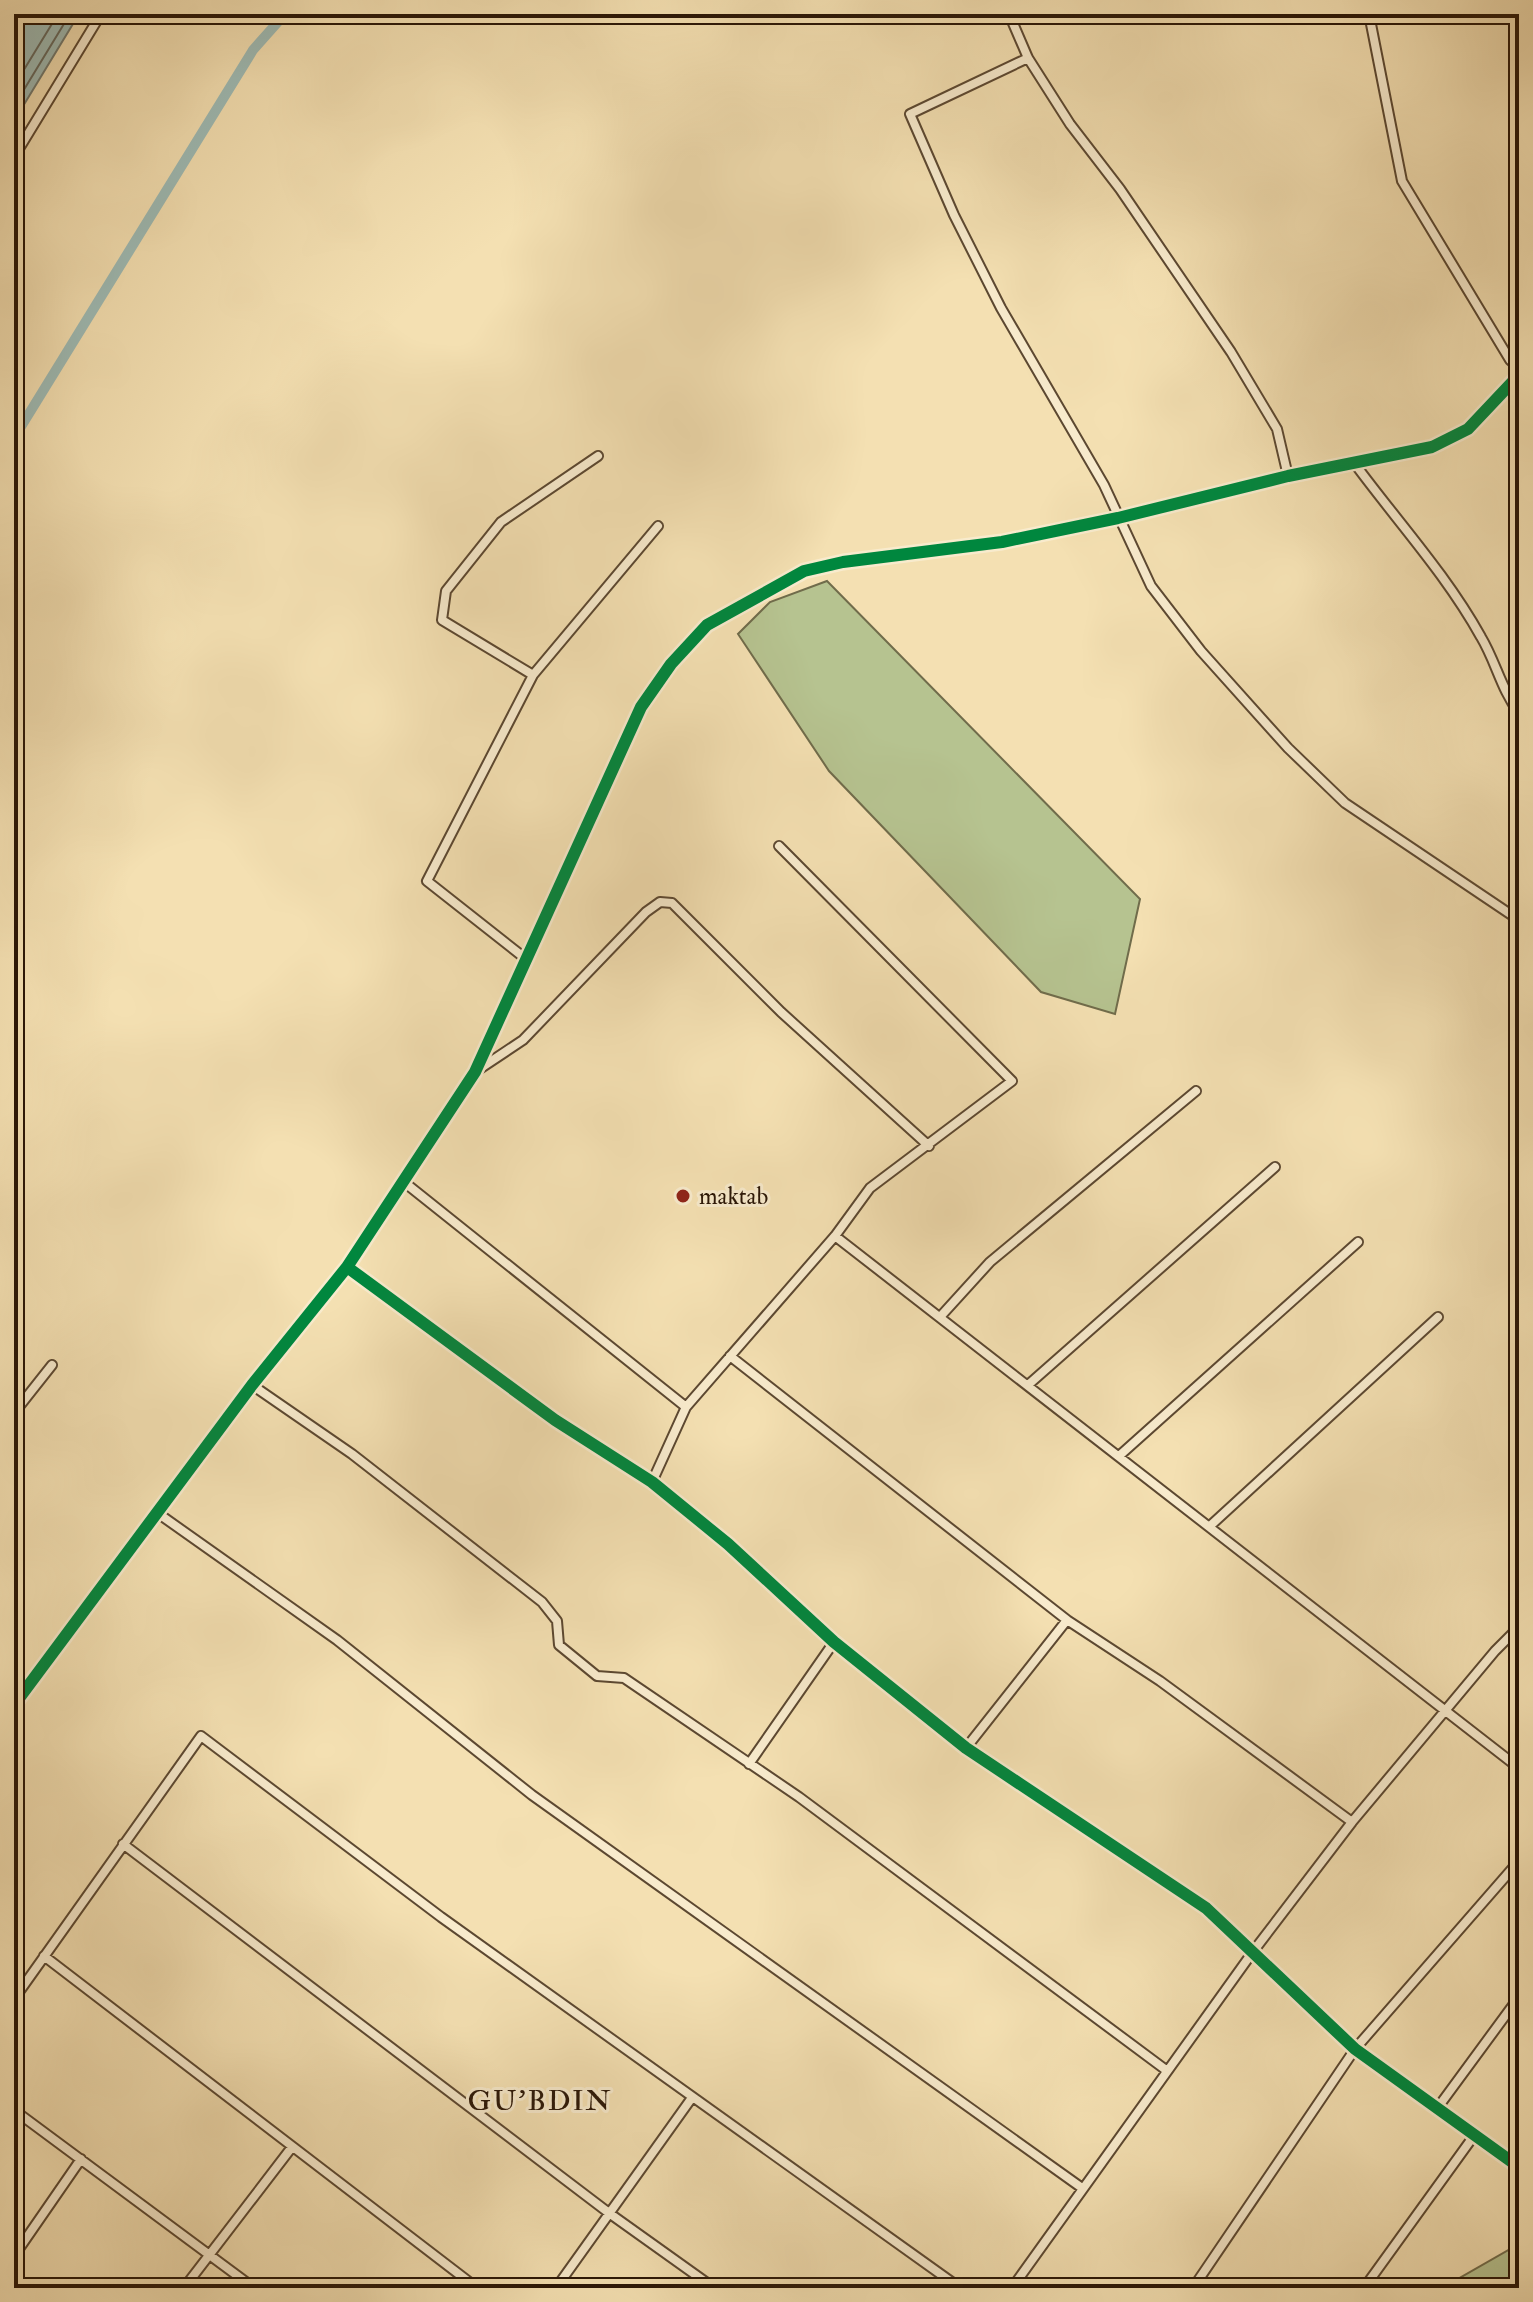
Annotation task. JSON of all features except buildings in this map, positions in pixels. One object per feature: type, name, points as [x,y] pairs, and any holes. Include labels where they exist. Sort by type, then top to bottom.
[{"type":"street","points":[[14,157],[101,14]]},
{"type":"street","points":[[1009,14],[1028,58],[1070,124],[1120,189],[1231,352],[1277,429],[1288,476]]},
{"type":"street","points":[[1369,14],[1402,181],[1510,360],[1519,368]]},
{"type":"street","points":[[1028,58],[910,114],[1001,308],[1104,485],[1151,586],[1201,651],[1288,748],[1345,803],[1519,920]]},
{"type":"street","points":[[14,1705],[252,1385],[347,1267],[475,1072],[641,707],[671,664],[707,625],[804,571],[843,562],[1002,542],[1118,518],[1288,476],[1432,447],[1468,429],[1519,375]]},
{"type":"street","points":[[533,675],[442,620],[446,591],[501,522],[598,456]]},
{"type":"street","points":[[1355,464],[1415,538],[1462,606],[1483,640],[1498,680],[1518,711]]},
{"type":"street","points":[[526,959],[427,881],[533,675],[658,526]]},
{"type":"street","points":[[652,1482],[686,1407],[835,1236],[870,1188],[1012,1081],[779,846]]},
{"type":"street","points":[[475,1072],[523,1040],[646,912],[660,902],[672,903],[781,1012],[929,1146]]},
{"type":"street","points":[[940,1317],[990,1262],[1196,1091]]},
{"type":"street","points":[[1028,1385],[1275,1167]]},
{"type":"street","points":[[404,1182],[686,1407]]},
{"type":"street","points":[[835,1236],[1519,1768]]},
{"type":"street","points":[[1119,1456],[1358,1242]]},
{"type":"street","points":[[347,1267],[555,1420],[652,1482],[728,1544],[834,1642],[966,1748],[1206,1908],[1355,2049],[1473,2137],[1519,2167]]},
{"type":"street","points":[[1210,1526],[1438,1317]]},
{"type":"street","points":[[730,1356],[1067,1620],[1224,1727],[1352,1822]]},
{"type":"street","points":[[14,1413],[52,1365]]},
{"type":"street","points":[[252,1385],[352,1454],[542,1602],[557,1621],[559,1645],[597,1676],[624,1678],[749,1764],[1166,2070]]},
{"type":"street","points":[[159,1514],[337,1640],[532,1795],[1082,2188]]},
{"type":"street","points":[[966,1748],[1067,1620]]},
{"type":"street","points":[[1012,2288],[1166,2070],[1352,1822],[1519,1627]]},
{"type":"street","points":[[749,1764],[834,1642]]},
{"type":"street","points":[[14,1999],[201,1736],[441,1917],[691,2099],[960,2288]]},
{"type":"street","points":[[123,1844],[609,2213],[714,2288]]},
{"type":"street","points":[[1193,2288],[1355,2049],[1519,1861]]},
{"type":"street","points":[[44,1956],[477,2288]]},
{"type":"street","points":[[1436,2110],[1519,1997]]},
{"type":"street","points":[[556,2288],[691,2099]]},
{"type":"street","points":[[14,2110],[254,2288]]},
{"type":"street","points":[[1364,2288],[1473,2137]]},
{"type":"street","points":[[184,2288],[292,2147]]},
{"type":"street","points":[[14,2256],[81,2159]]},
{"type":"green space","points":[[827,581],[1140,899],[1115,1014],[1041,992],[829,771],[738,634],[770,602]]},
{"type":"green space","points":[[1519,2244],[1519,2288],[1442,2288]]},
{"type":"water","points":[[14,14],[79,14],[14,121]]},
{"type":"waterway","points":[[14,438],[253,50],[285,14]]},
{"type":"cycle path","points":[[14,1705],[252,1385],[347,1267],[475,1072],[641,707],[671,664],[707,625],[804,571],[843,562],[1002,542],[1118,518],[1288,476],[1432,447],[1468,429],[1519,375]]},
{"type":"cycle path","points":[[347,1267],[555,1420],[652,1482],[728,1544],[834,1642],[966,1748],[1206,1908],[1355,2049],[1519,2167]]},
{"type":"place","name":"maktab","points":[[683,1196]]},
{"type":"district","name":"GU'BDIN","points":[[540,2100]]}]
